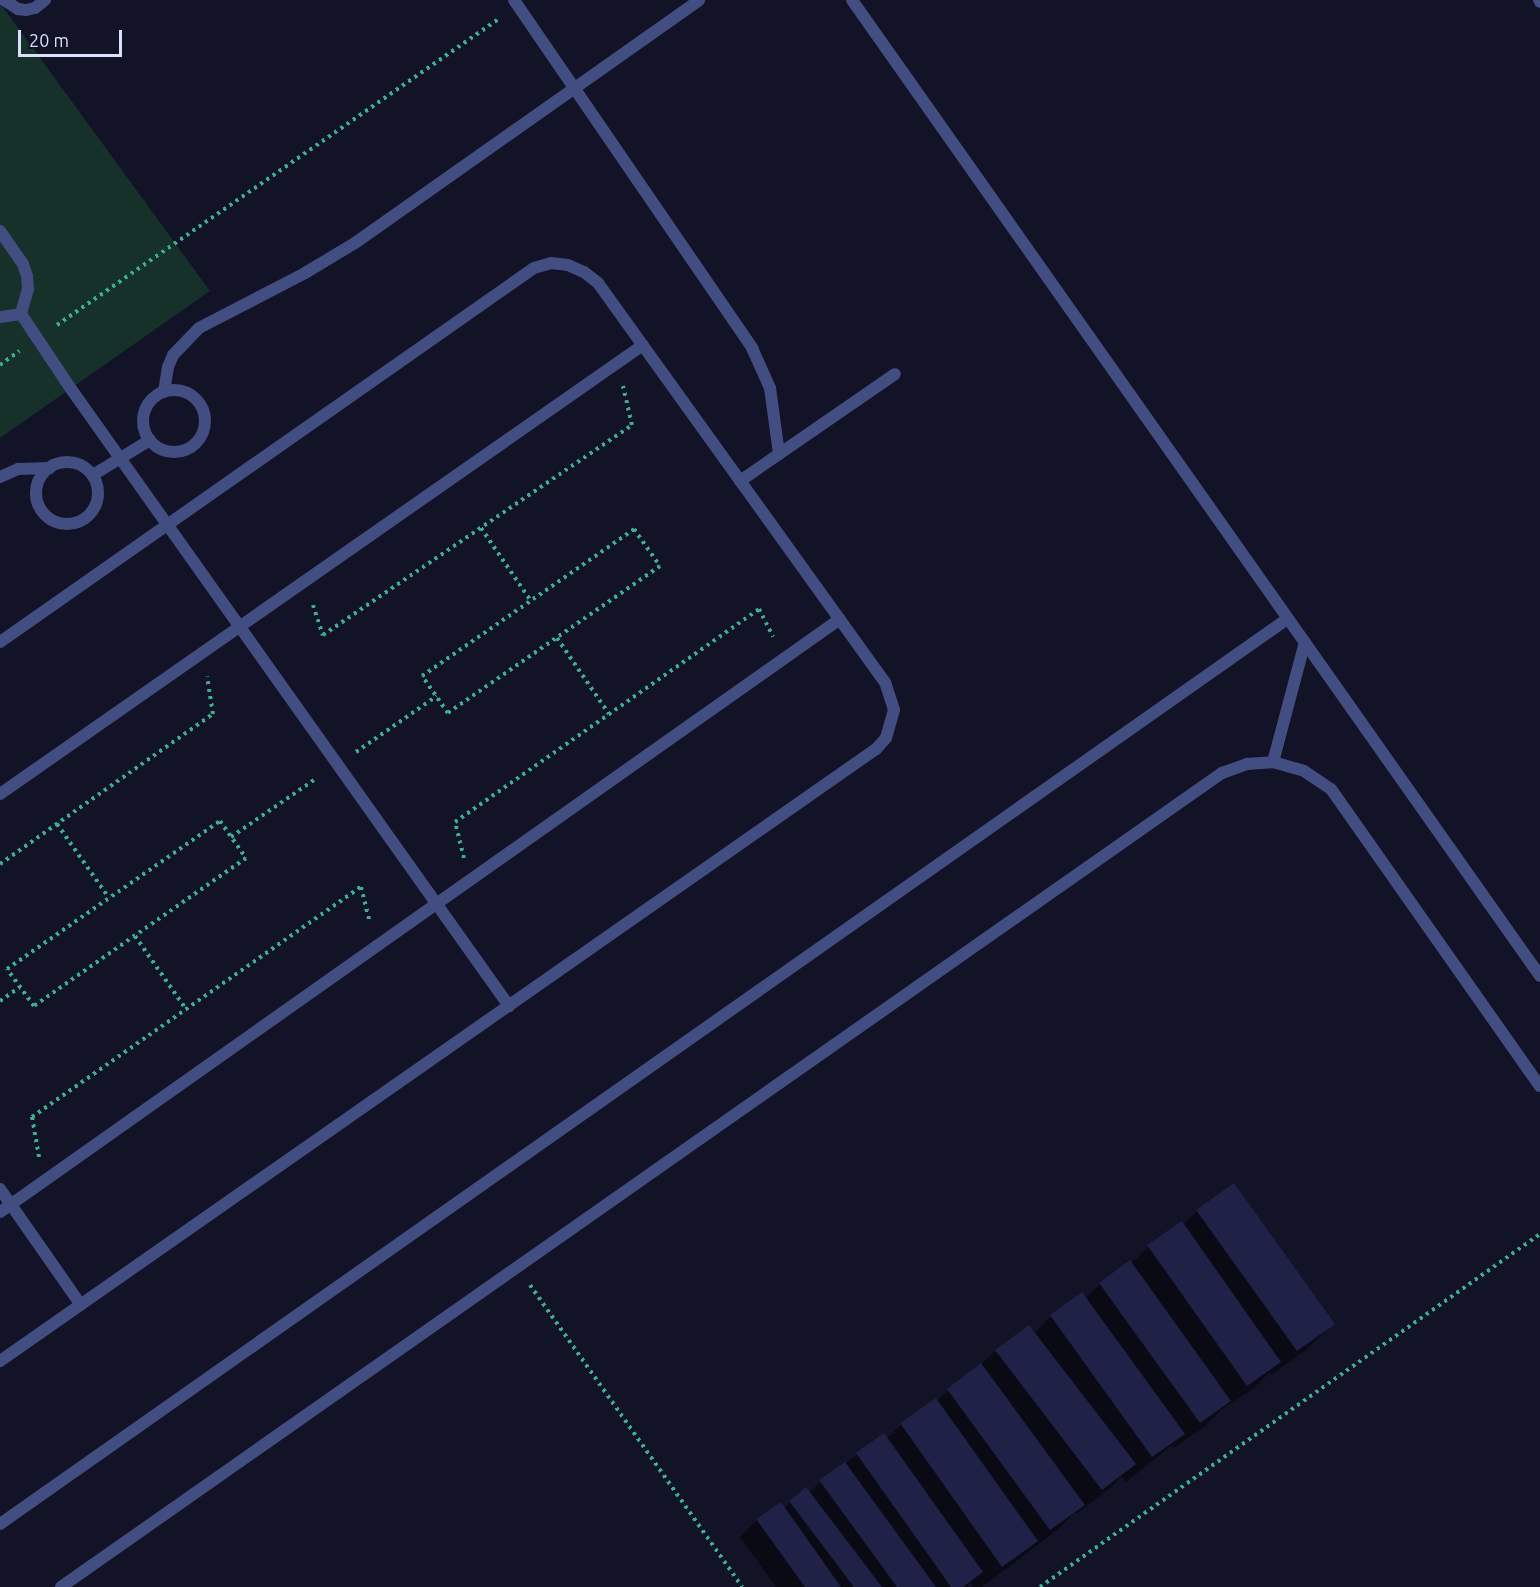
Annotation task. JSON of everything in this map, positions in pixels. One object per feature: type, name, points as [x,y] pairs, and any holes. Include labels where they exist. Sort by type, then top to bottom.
[{"type":"lane","points":[[4,0],[18,9],[27,10],[35,8],[45,0]]},
{"type":"lane","points":[[164,392],[168,367],[173,355],[199,328],[305,273],[355,243],[699,0]]},
{"type":"lane","points":[[852,0],[1286,620],[1305,642],[1540,976]]},
{"type":"lane","points":[[516,3],[763,367],[770,388],[779,453]]},
{"type":"lane","points":[[0,231],[23,264],[28,289],[21,314],[37,339],[509,1006]]},
{"type":"lane","points":[[0,642],[534,268],[551,263],[568,265],[584,272],[598,283],[885,682],[891,696],[893,717],[886,738],[876,749],[0,1361]]},
{"type":"lane","points":[[0,317],[21,314]]},
{"type":"lane","points":[[0,794],[643,345]]},
{"type":"lane","points":[[740,481],[895,374]]},
{"type":"lane","points":[[164,392],[188,393],[198,401],[204,411],[202,435],[195,444],[184,450],[172,452],[161,449],[150,440],[143,419],[146,408],[154,398],[164,392]]},
{"type":"lane","points":[[93,475],[150,440]]},
{"type":"lane","points":[[73,462],[93,475],[98,486],[98,499],[94,510],[80,521],[62,524],[51,520],[42,511],[37,500],[37,488],[41,477],[50,468],[60,463],[73,462]]},
{"type":"lane","points":[[0,477],[18,469],[50,468]]},
{"type":"lane","points":[[0,1212],[840,620]]},
{"type":"lane","points":[[0,1524],[1286,620]]},
{"type":"lane","points":[[1274,762],[1305,642]]},
{"type":"lane","points":[[62,1587],[1222,774],[1247,764],[1274,762],[1304,771],[1330,789],[1540,1086]]},
{"type":"lane","points":[[0,1189],[81,1305]]},
{"type":"path","points":[[0,364],[516,3]]},
{"type":"path","points":[[306,580],[323,635],[632,425],[618,362]]},
{"type":"path","points":[[481,528],[531,601]]},
{"type":"path","points":[[634,529],[660,566],[448,713],[422,676],[531,601],[634,529]]},
{"type":"path","points":[[469,881],[455,822],[759,609],[784,659]]},
{"type":"path","points":[[556,638],[609,714]]},
{"type":"path","points":[[0,864],[213,714],[203,652]]},
{"type":"path","points":[[220,821],[246,858],[34,1006],[8,969],[109,898],[220,821]]},
{"type":"path","points":[[57,824],[109,898]]},
{"type":"path","points":[[44,1182],[32,1117],[361,887],[377,946]]},
{"type":"path","points":[[135,936],[186,1009]]},
{"type":"path","points":[[0,1001],[20,987]]},
{"type":"path","points":[[1040,1587],[1540,1234]]},
{"type":"path","points":[[517,1268],[742,1587]]},
{"type":"green space","points":[[0,3],[210,291],[0,438]]},
{"type":"building","points":[[1234,1183],[1335,1324],[1297,1351],[1196,1210]]},
{"type":"building","points":[[1182,1221],[1281,1362],[1247,1386],[1147,1245]]},
{"type":"building","points":[[1130,1260],[1231,1401],[1200,1423],[1099,1283]]},
{"type":"building","points":[[1082,1292],[1185,1434],[1152,1457],[1050,1315]]},
{"type":"building","points":[[1029,1325],[1136,1464],[1102,1490],[995,1350]]},
{"type":"building","points":[[981,1363],[1085,1505],[1050,1530],[947,1389]]},
{"type":"building","points":[[936,1398],[1038,1541],[1002,1567],[900,1423]]},
{"type":"building","points":[[884,1433],[983,1572],[963,1587],[951,1587],[856,1453]]},
{"type":"building","points":[[845,1462],[936,1587],[897,1587],[819,1480]]},
{"type":"building","points":[[806,1487],[882,1587],[854,1587],[789,1501]]},
{"type":"building","points":[[781,1502],[841,1587],[805,1587],[756,1519]]}]
